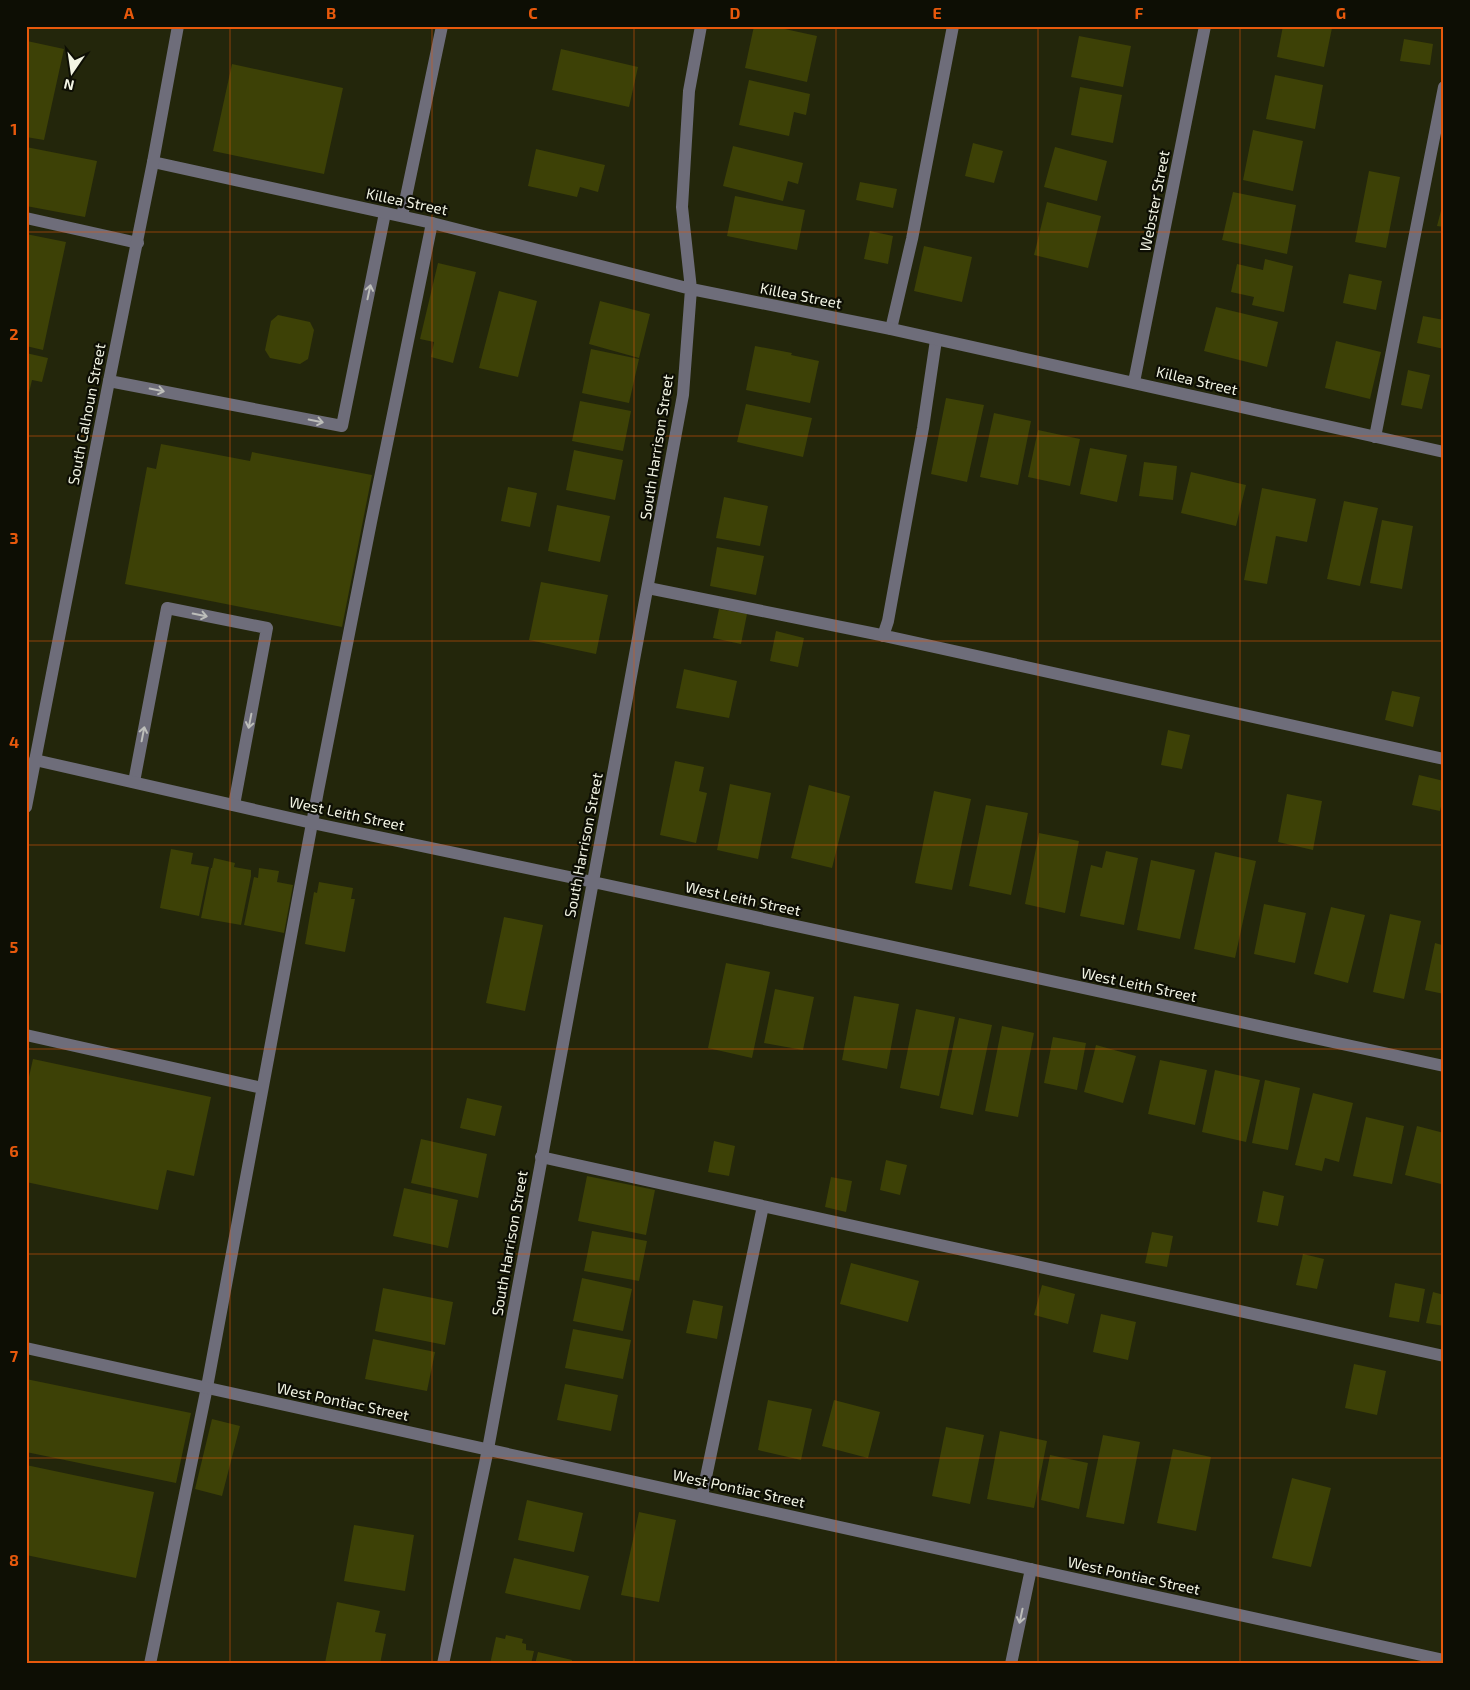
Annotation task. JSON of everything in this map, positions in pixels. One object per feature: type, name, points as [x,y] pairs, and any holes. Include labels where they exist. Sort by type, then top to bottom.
[{"type":"street","name":"South Calhoun Street","points":[[26,808],[109,381],[154,162],[178,26]]},
{"type":"street","points":[[402,216],[442,26]]},
{"type":"street","name":"South Harrison Street","points":[[443,1664],[488,1449],[683,395],[691,289],[682,207],[689,91],[701,26]]},
{"type":"street","points":[[891,329],[921,194],[953,26]]},
{"type":"street","name":"Webster Street","points":[[1134,382],[1205,26]]},
{"type":"street","points":[[1375,437],[1444,86]]},
{"type":"street","name":"Killea Street","points":[[154,162],[432,222],[691,289],[891,329],[1444,452]]},
{"type":"street","points":[[109,381],[342,426],[385,213]]},
{"type":"street","points":[[26,218],[138,243]]},
{"type":"street","points":[[150,1664],[206,1387],[312,823],[432,222]]},
{"type":"street","points":[[883,636],[890,611],[923,428],[936,340]]},
{"type":"street","points":[[648,588],[883,636],[1444,759]]},
{"type":"street","points":[[134,782],[167,608],[268,628],[234,805]]},
{"type":"street","name":"West Leith Street","points":[[35,760],[312,823],[1444,1066]]},
{"type":"street","points":[[26,1034],[262,1088]]},
{"type":"street","points":[[541,1157],[1444,1356]]},
{"type":"street","points":[[702,1496],[763,1206]]},
{"type":"street","name":"West Pontiac Street","points":[[26,1348],[1444,1660]]},
{"type":"street","points":[[1011,1664],[1031,1569]]},
{"type":"building","points":[[754,26],[771,26],[817,36],[807,82],[745,68]]},
{"type":"building","points":[[1283,26],[1322,26],[1332,28],[1324,67],[1277,57]]},
{"type":"building","points":[[1079,36],[1131,46],[1123,87],[1071,77]]},
{"type":"building","points":[[1404,39],[1433,44],[1430,65],[1400,61]]},
{"type":"building","points":[[27,41],[64,49],[44,140],[26,137]]},
{"type":"building","points":[[561,49],[638,67],[629,107],[552,90]]},
{"type":"building","points":[[232,64],[343,88],[324,174],[213,151]]},
{"type":"building","points":[[1275,75],[1323,85],[1315,129],[1266,119]]},
{"type":"building","points":[[749,80],[810,94],[806,115],[794,112],[789,136],[739,125]]},
{"type":"building","points":[[1080,87],[1122,95],[1113,143],[1071,135]]},
{"type":"building","points":[[1253,130],[1303,141],[1293,191],[1243,180]]},
{"type":"building","points":[[973,143],[1003,151],[994,183],[965,176]]},
{"type":"building","points":[[733,146],[803,163],[798,184],[788,181],[783,201],[723,186]]},
{"type":"building","points":[[26,147],[97,161],[85,217],[26,206]]},
{"type":"building","points":[[1055,147],[1107,161],[1097,201],[1044,187]]},
{"type":"building","points":[[536,149],[605,165],[598,192],[580,187],[577,197],[528,186]]},
{"type":"building","points":[[1369,171],[1400,177],[1386,248],[1355,242]]},
{"type":"building","points":[[860,182],[897,189],[893,208],[856,200]]},
{"type":"building","points":[[1233,192],[1296,205],[1287,254],[1222,240]]},
{"type":"building","points":[[735,196],[805,210],[797,250],[727,236]]},
{"type":"building","points":[[1047,202],[1101,216],[1088,268],[1034,255]]},
{"type":"building","points":[[1444,203],[1444,227],[1437,226]]},
{"type":"building","points":[[870,231],[893,236],[888,264],[864,259]]},
{"type":"building","points":[[26,234],[66,242],[43,350],[26,346]]},
{"type":"building","points":[[924,246],[972,257],[962,302],[914,291]]},
{"type":"building","points":[[1265,259],[1293,266],[1284,312],[1252,305],[1254,297],[1231,292],[1237,264],[1263,270]]},
{"type":"building","points":[[438,263],[476,272],[453,363],[431,357],[434,342],[420,339]]},
{"type":"building","points":[[1349,274],[1382,281],[1376,310],[1343,303]]},
{"type":"building","points":[[499,291],[537,301],[518,377],[479,368]]},
{"type":"building","points":[[600,301],[650,314],[639,358],[589,344]]},
{"type":"building","points":[[1216,307],[1278,322],[1267,367],[1204,351]]},
{"type":"building","points":[[278,315],[310,322],[314,330],[308,359],[300,364],[270,358],[265,350],[271,321]]},
{"type":"building","points":[[1423,316],[1444,320],[1444,349],[1417,343]]},
{"type":"building","points":[[1336,341],[1381,352],[1370,399],[1325,388]]},
{"type":"building","points":[[755,346],[792,353],[791,355],[819,361],[810,403],[746,390]]},
{"type":"building","points":[[591,349],[639,359],[629,403],[582,393]]},
{"type":"building","points":[[26,353],[48,358],[42,382],[32,380],[27,401]]},
{"type":"building","points":[[1408,370],[1430,375],[1422,409],[1401,405]]},
{"type":"building","points":[[946,398],[984,405],[967,482],[931,474]]},
{"type":"building","points":[[580,401],[631,411],[623,451],[572,441]]},
{"type":"building","points":[[746,404],[812,418],[803,457],[737,442]]},
{"type":"building","points":[[994,413],[1031,421],[1018,485],[980,477]]},
{"type":"building","points":[[1038,430],[1080,439],[1070,486],[1028,477]]},
{"type":"building","points":[[161,444],[250,461],[252,452],[372,475],[342,627],[125,584],[147,467],[156,469]]},
{"type":"building","points":[[1090,448],[1127,455],[1117,502],[1080,494]]},
{"type":"building","points":[[574,450],[623,460],[615,500],[566,490]]},
{"type":"building","points":[[1144,462],[1177,466],[1173,500],[1139,496]]},
{"type":"building","points":[[1191,472],[1246,485],[1236,526],[1181,513]]},
{"type":"building","points":[[508,487],[537,493],[530,527],[501,521]]},
{"type":"building","points":[[1262,488],[1316,499],[1307,542],[1276,536],[1267,584],[1244,580]]},
{"type":"building","points":[[724,497],[768,506],[760,546],[716,538]]},
{"type":"building","points":[[1344,501],[1378,508],[1360,586],[1327,579]]},
{"type":"building","points":[[557,505],[610,516],[600,562],[548,551]]},
{"type":"building","points":[[1382,520],[1413,526],[1402,589],[1370,583]]},
{"type":"building","points":[[717,547],[764,556],[756,595],[710,586]]},
{"type":"building","points":[[541,582],[608,595],[596,654],[529,640]]},
{"type":"building","points":[[719,609],[747,614],[741,644],[713,638]]},
{"type":"building","points":[[776,631],[804,638],[798,667],[770,661]]},
{"type":"building","points":[[684,669],[737,681],[729,718],[676,708]]},
{"type":"building","points":[[1392,691],[1420,697],[1413,727],[1385,720]]},
{"type":"building","points":[[1168,730],[1190,735],[1182,769],[1161,765]]},
{"type":"building","points":[[675,761],[704,767],[699,791],[707,793],[696,843],[660,835]]},
{"type":"building","points":[[1419,775],[1444,781],[1444,794],[1440,811],[1412,805]]},
{"type":"building","points":[[730,784],[771,793],[758,859],[717,850]]},
{"type":"building","points":[[809,785],[850,796],[832,868],[791,858]]},
{"type":"building","points":[[934,791],[971,799],[952,890],[915,883]]},
{"type":"building","points":[[1287,794],[1322,801],[1313,850],[1278,842]]},
{"type":"building","points":[[986,805],[1028,813],[1011,895],[969,886]]},
{"type":"building","points":[[1039,833],[1079,841],[1065,913],[1025,904]]},
{"type":"building","points":[[171,849],[193,853],[191,864],[209,867],[199,916],[160,908]]},
{"type":"building","points":[[1106,851],[1138,858],[1124,925],[1080,916],[1091,865],[1102,868]]},
{"type":"building","points":[[1215,852],[1256,861],[1235,958],[1194,949]]},
{"type":"building","points":[[214,858],[235,863],[234,867],[251,870],[241,925],[201,918]]},
{"type":"building","points":[[1151,860],[1195,870],[1180,939],[1137,930]]},
{"type":"building","points":[[259,868],[279,871],[277,882],[293,885],[284,933],[244,925],[254,877],[258,878]]},
{"type":"building","points":[[319,882],[353,888],[351,899],[355,899],[345,952],[305,944],[314,892],[317,893]]},
{"type":"building","points":[[1264,904],[1306,913],[1295,963],[1254,954]]},
{"type":"building","points":[[1331,907],[1365,915],[1348,983],[1314,974]]},
{"type":"building","points":[[1390,914],[1421,921],[1404,999],[1373,992]]},
{"type":"building","points":[[504,917],[543,925],[525,1011],[486,1003]]},
{"type":"building","points":[[1443,939],[1444,994],[1425,990],[1435,943],[1442,945]]},
{"type":"building","points":[[726,963],[770,972],[752,1058],[708,1048]]},
{"type":"building","points":[[775,989],[814,997],[803,1050],[764,1043]]},
{"type":"building","points":[[854,996],[899,1004],[887,1069],[842,1060]]},
{"type":"building","points":[[916,1009],[955,1017],[939,1096],[900,1088]]},
{"type":"building","points":[[959,1018],[992,1025],[973,1115],[940,1108]]},
{"type":"building","points":[[1002,1026],[1034,1033],[1018,1117],[985,1111]]},
{"type":"building","points":[[1053,1037],[1086,1043],[1077,1090],[1044,1083]]},
{"type":"building","points":[[1096,1045],[1136,1056],[1123,1103],[1084,1092]]},
{"type":"building","points":[[33,1059],[211,1097],[194,1176],[167,1170],[158,1210],[26,1182],[26,1090]]},
{"type":"building","points":[[1160,1060],[1207,1070],[1195,1125],[1148,1114]]},
{"type":"building","points":[[1215,1070],[1260,1080],[1246,1142],[1202,1132]]},
{"type":"building","points":[[1265,1080],[1300,1088],[1288,1150],[1252,1143]]},
{"type":"building","points":[[1313,1093],[1353,1103],[1339,1162],[1325,1158],[1322,1171],[1295,1165]]},
{"type":"building","points":[[467,1098],[502,1106],[495,1136],[460,1128]]},
{"type":"building","points":[[1366,1117],[1404,1126],[1392,1184],[1353,1176]]},
{"type":"building","points":[[1417,1126],[1444,1133],[1444,1173],[1441,1184],[1405,1175]]},
{"type":"building","points":[[421,1139],[487,1154],[478,1198],[411,1183]]},
{"type":"building","points":[[714,1141],[735,1146],[729,1176],[708,1172]]},
{"type":"building","points":[[886,1160],[907,1165],[900,1195],[880,1190]]},
{"type":"building","points":[[587,1176],[655,1190],[646,1235],[578,1221]]},
{"type":"building","points":[[831,1177],[852,1181],[846,1212],[825,1207]]},
{"type":"building","points":[[404,1188],[458,1200],[448,1248],[393,1236]]},
{"type":"building","points":[[1263,1191],[1284,1196],[1278,1226],[1257,1222]]},
{"type":"building","points":[[592,1231],[647,1241],[639,1281],[584,1271]]},
{"type":"building","points":[[1152,1232],[1173,1236],[1167,1267],[1145,1263]]},
{"type":"building","points":[[1303,1254],[1324,1259],[1317,1289],[1296,1285]]},
{"type":"building","points":[[851,1263],[919,1281],[908,1322],[840,1304]]},
{"type":"building","points":[[582,1278],[632,1289],[623,1331],[573,1321]]},
{"type":"building","points":[[1395,1283],[1425,1289],[1419,1322],[1389,1317]]},
{"type":"building","points":[[1042,1285],[1075,1294],[1068,1324],[1034,1315]]},
{"type":"building","points":[[383,1288],[453,1302],[445,1345],[375,1331]]},
{"type":"building","points":[[1433,1292],[1444,1295],[1444,1326],[1426,1323]]},
{"type":"building","points":[[693,1300],[723,1306],[717,1339],[686,1333]]},
{"type":"building","points":[[1101,1314],[1136,1322],[1128,1360],[1093,1352]]},
{"type":"building","points":[[573,1329],[631,1340],[623,1379],[565,1368]]},
{"type":"building","points":[[373,1339],[435,1352],[427,1391],[365,1379]]},
{"type":"building","points":[[1354,1364],[1386,1371],[1377,1415],[1345,1408]]},
{"type":"building","points":[[26,1379],[191,1413],[176,1483],[26,1452]]},
{"type":"building","points":[[565,1384],[618,1395],[611,1431],[557,1420]]},
{"type":"building","points":[[768,1400],[812,1409],[801,1460],[758,1450]]},
{"type":"building","points":[[834,1400],[880,1412],[868,1458],[822,1446]]},
{"type":"building","points":[[212,1419],[240,1426],[222,1496],[195,1489]]},
{"type":"building","points":[[946,1427],[984,1435],[970,1504],[932,1496]]},
{"type":"building","points":[[1000,1431],[1047,1441],[1034,1508],[987,1499]]},
{"type":"building","points":[[1103,1435],[1140,1442],[1124,1524],[1086,1517]]},
{"type":"building","points":[[1173,1449],[1211,1457],[1196,1531],[1157,1523]]},
{"type":"building","points":[[1050,1455],[1088,1463],[1079,1509],[1041,1500]]},
{"type":"building","points":[[26,1465],[154,1492],[136,1578],[26,1555]]},
{"type":"building","points":[[1292,1478],[1331,1488],[1311,1567],[1272,1558]]},
{"type":"building","points":[[527,1500],[583,1513],[574,1552],[518,1540]]},
{"type":"building","points":[[639,1512],[676,1520],[659,1602],[621,1595]]},
{"type":"building","points":[[354,1525],[414,1535],[405,1591],[344,1581]]},
{"type":"building","points":[[514,1558],[589,1576],[580,1610],[505,1593]]},
{"type":"building","points":[[337,1602],[380,1611],[375,1632],[386,1634],[380,1664],[325,1663]]},
{"type":"building","points":[[506,1635],[523,1639],[522,1643],[526,1644],[526,1650],[534,1651],[531,1664],[490,1664],[496,1637],[505,1639]]},
{"type":"building","points":[[538,1652],[572,1660],[572,1664],[535,1664]]}]
